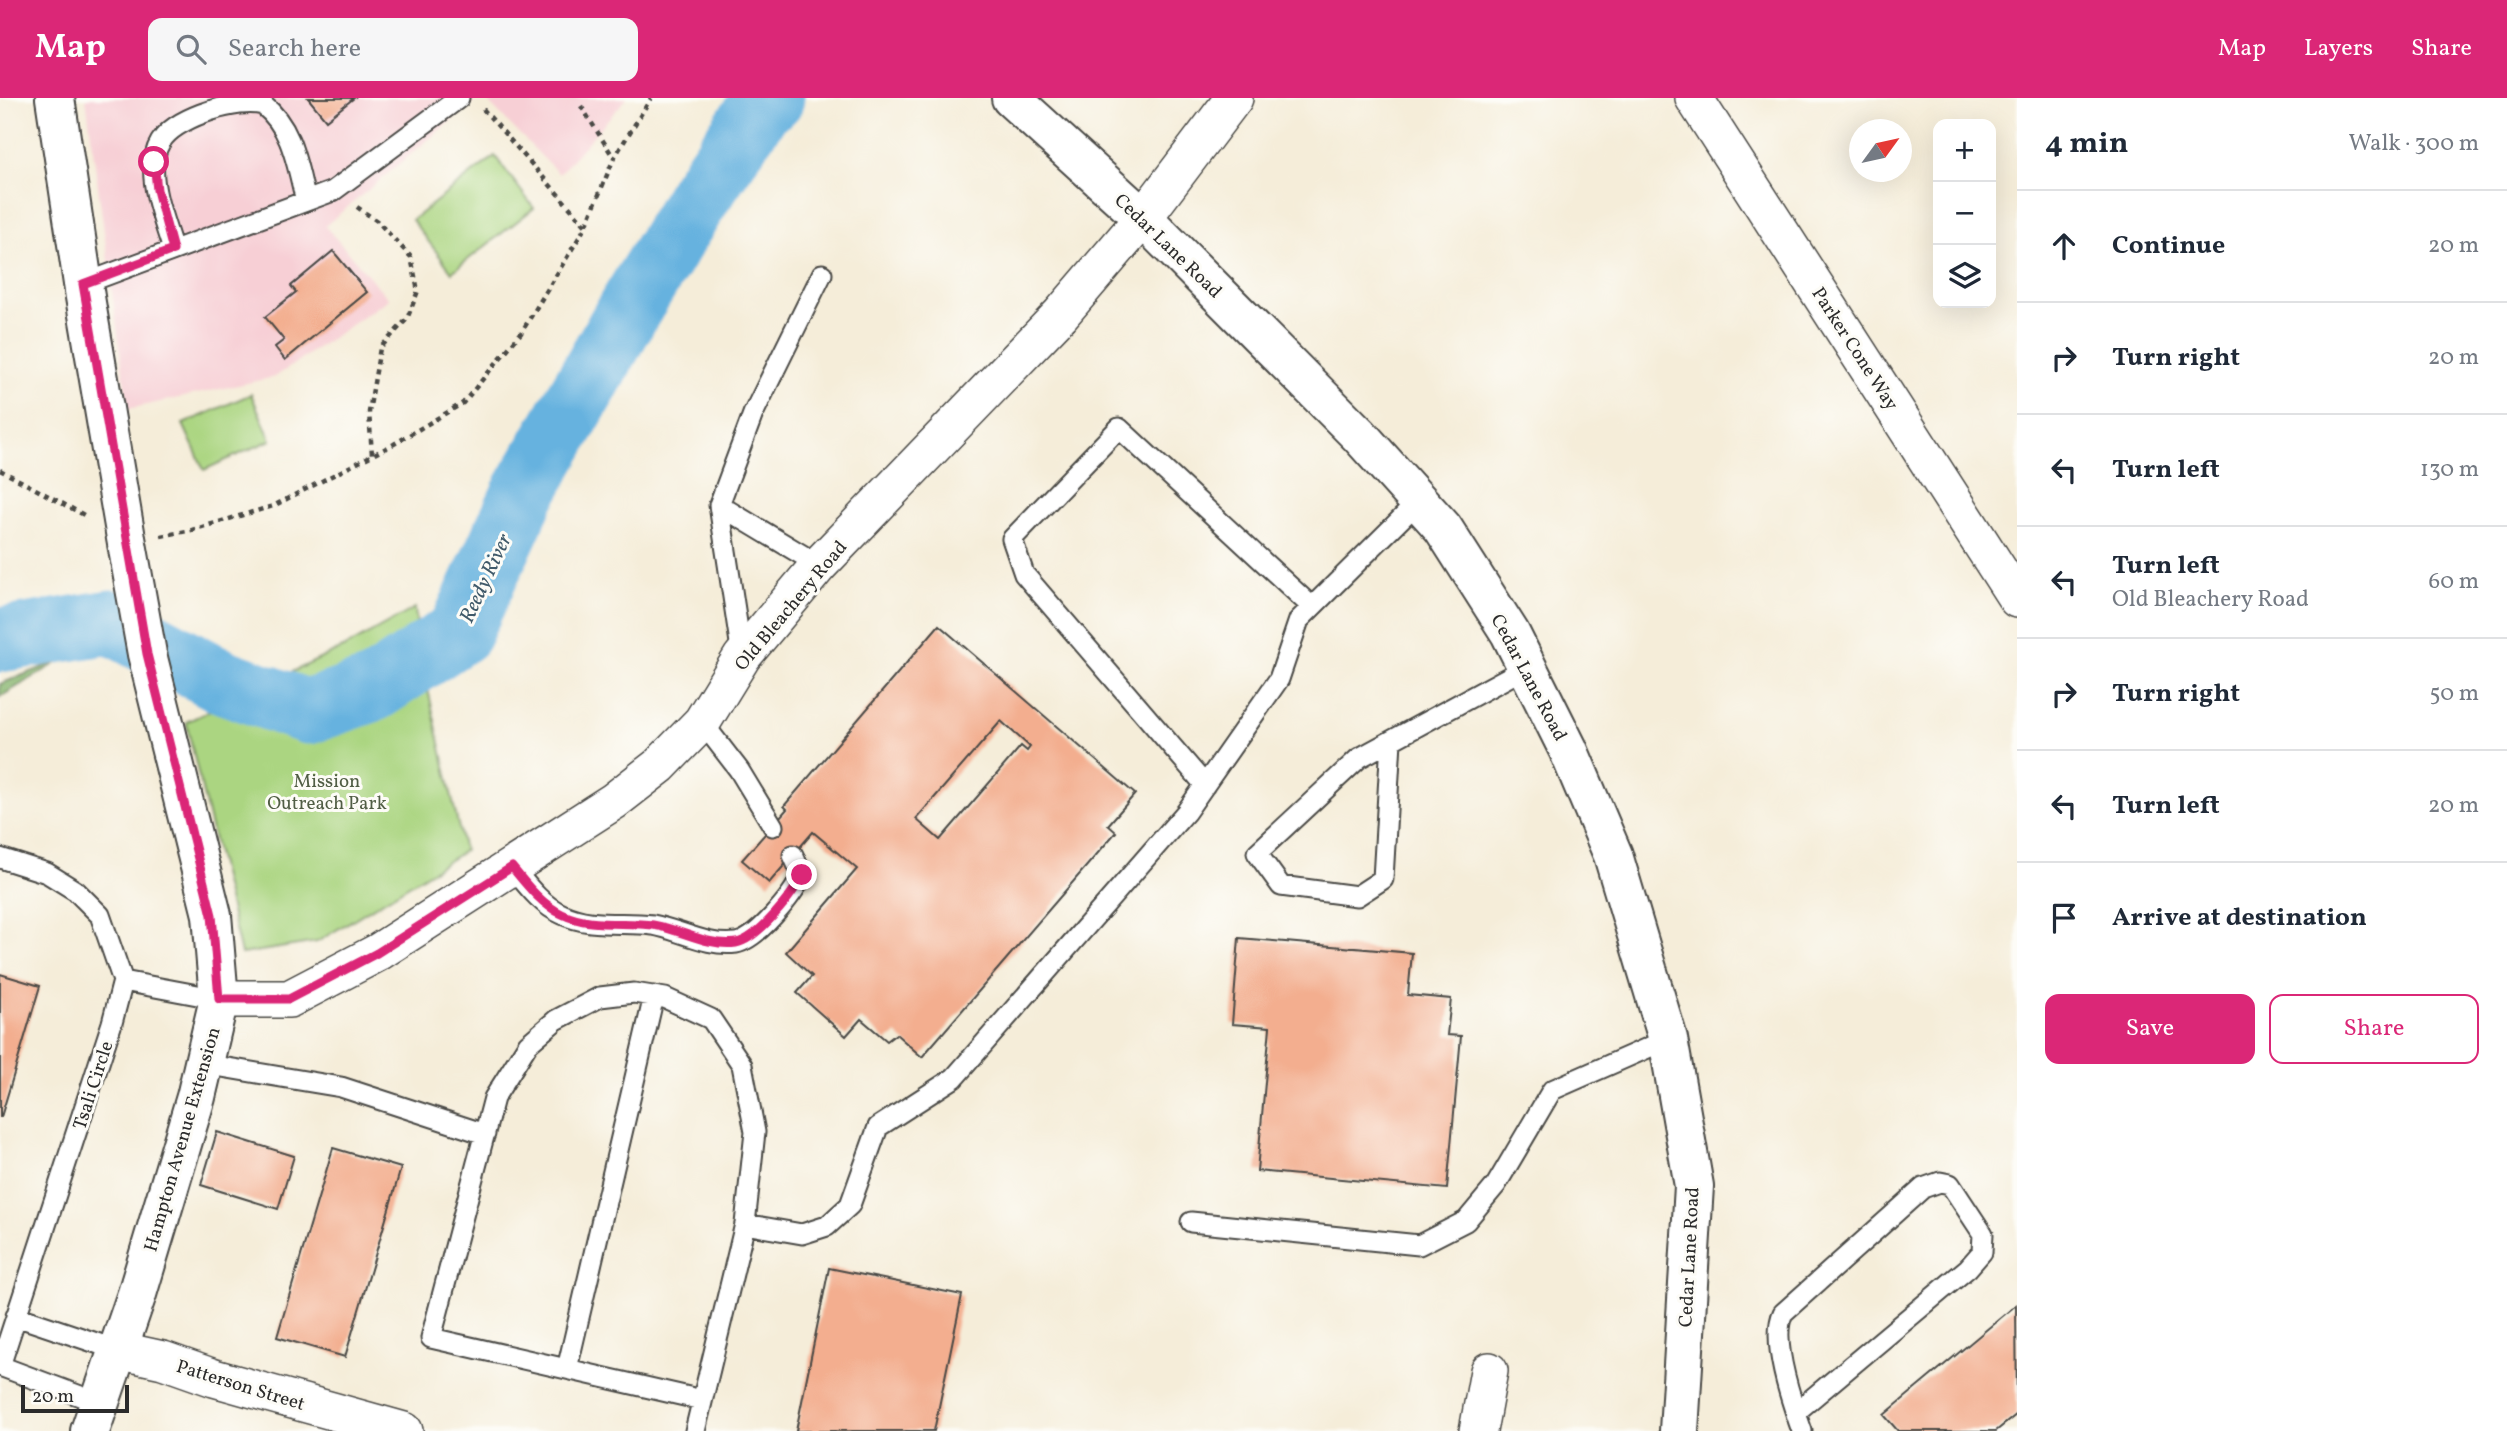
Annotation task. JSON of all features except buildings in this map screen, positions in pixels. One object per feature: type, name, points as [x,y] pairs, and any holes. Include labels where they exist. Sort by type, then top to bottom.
[{"type":"main road","name":"Hampton Avenue Extension","points":[[55,98],[83,284],[147,654],[212,915],[219,999],[196,1097],[141,1281],[95,1417]]},
{"type":"main road","name":"Cedar Lane Road","points":[[1015,102],[1143,218],[1359,435],[1443,528],[1510,633],[1568,749],[1614,855],[1668,1039],[1694,1185],[1679,1431]]},
{"type":"street","name":"Old Bleachery Road","points":[[219,999],[289,999],[377,953],[614,801],[659,766],[702,722],[742,657],[819,565],[978,397],[1061,314],[1143,218],[1234,98]]},
{"type":"street","name":"Parker Cone Way","points":[[1694,98],[2017,598]]},
{"type":"street","name":"Patterson Street","points":[[117,1350],[163,1360],[214,1378],[404,1431]]},
{"type":"street","points":[[1478,1431],[1489,1371]]},
{"type":"lane","points":[[173,250],[153,173],[155,153],[160,141],[174,127],[219,104],[253,98],[270,111],[289,141],[306,201]]},
{"type":"lane","points":[[83,284],[333,191],[459,98]]},
{"type":"lane","points":[[742,657],[719,505],[754,414],[822,274]]},
{"type":"lane","points":[[1205,785],[1024,574],[1012,539],[1119,428],[1312,607]]},
{"type":"lane","points":[[745,1224],[802,1234],[827,1226],[850,1205],[878,1127],[954,1078],[1186,812],[1279,679],[1299,621],[1419,501]]},
{"type":"lane","points":[[719,505],[819,565]]},
{"type":"lane","points":[[1391,741],[1383,878],[1357,895],[1280,887],[1257,853],[1359,758],[1527,667]]},
{"type":"lane","points":[[702,722],[739,770],[773,826]]},
{"type":"lane","points":[[512,867],[535,895],[562,915],[593,922],[653,925],[712,941],[737,943],[755,935],[797,886],[802,875],[793,855]]},
{"type":"lane","points":[[0,858],[47,873],[76,891],[100,915],[123,981],[219,999]]},
{"type":"lane","name":"Tsali Circle","points":[[0,1366],[112,1023],[123,981]]},
{"type":"lane","points":[[695,1431],[745,1224],[755,1132],[742,1065],[711,1018],[665,998],[634,993],[600,997],[556,1020],[528,1044],[494,1098],[431,1338],[702,1400]]},
{"type":"lane","points":[[566,1368],[654,996]]},
{"type":"lane","points":[[1191,1222],[1419,1245],[1466,1221],[1496,1185],[1552,1090],[1668,1039]]},
{"type":"lane","points":[[204,1064],[341,1087],[485,1134]]},
{"type":"lane","points":[[1796,1412],[1968,1268],[1982,1252],[1983,1234],[1950,1184],[1940,1182],[1923,1188],[1783,1313],[1779,1322],[1781,1357],[1796,1412],[1802,1431]]},
{"type":"lane","points":[[16,1316],[117,1350]]},
{"type":"lane","points":[[0,1366],[95,1417]]},
{"type":"path","points":[[158,537],[273,506],[372,455],[463,403],[521,333],[586,226],[614,158],[651,98]]},
{"type":"path","points":[[581,106],[614,158]]},
{"type":"path","points":[[482,108],[586,226]]},
{"type":"path","points":[[333,191],[377,221],[411,257],[418,290],[407,319],[380,348],[369,412],[372,455]]},
{"type":"path","points":[[0,470],[90,519]]},
{"type":"shaded area","points":[[86,98],[478,98],[325,226],[389,299],[275,377],[128,409]]},
{"type":"shaded area","points":[[484,98],[627,98],[559,174]]},
{"type":"green space","points":[[495,156],[534,208],[452,272],[412,220]]},
{"type":"green space","points":[[251,394],[271,440],[204,470],[183,424]]},
{"type":"green space","name":"Mission Outreach Park","points":[[415,608],[419,649],[464,851],[317,942],[241,954],[186,722],[349,645]]},
{"type":"green space","points":[[62,660],[0,697],[0,684]]},
{"type":"waterway","name":"Reedy River","points":[[0,640],[111,622],[222,681],[308,712],[374,689],[460,632],[524,493],[630,308],[702,191],[764,101],[772,98]]},
{"type":"route","points":[[154,162],[153,173],[173,250],[83,284],[147,654],[212,915],[219,999],[289,999],[377,953],[512,867],[535,895],[562,915],[593,922],[653,925],[712,941],[737,943],[755,935],[797,886],[802,875]]}]
